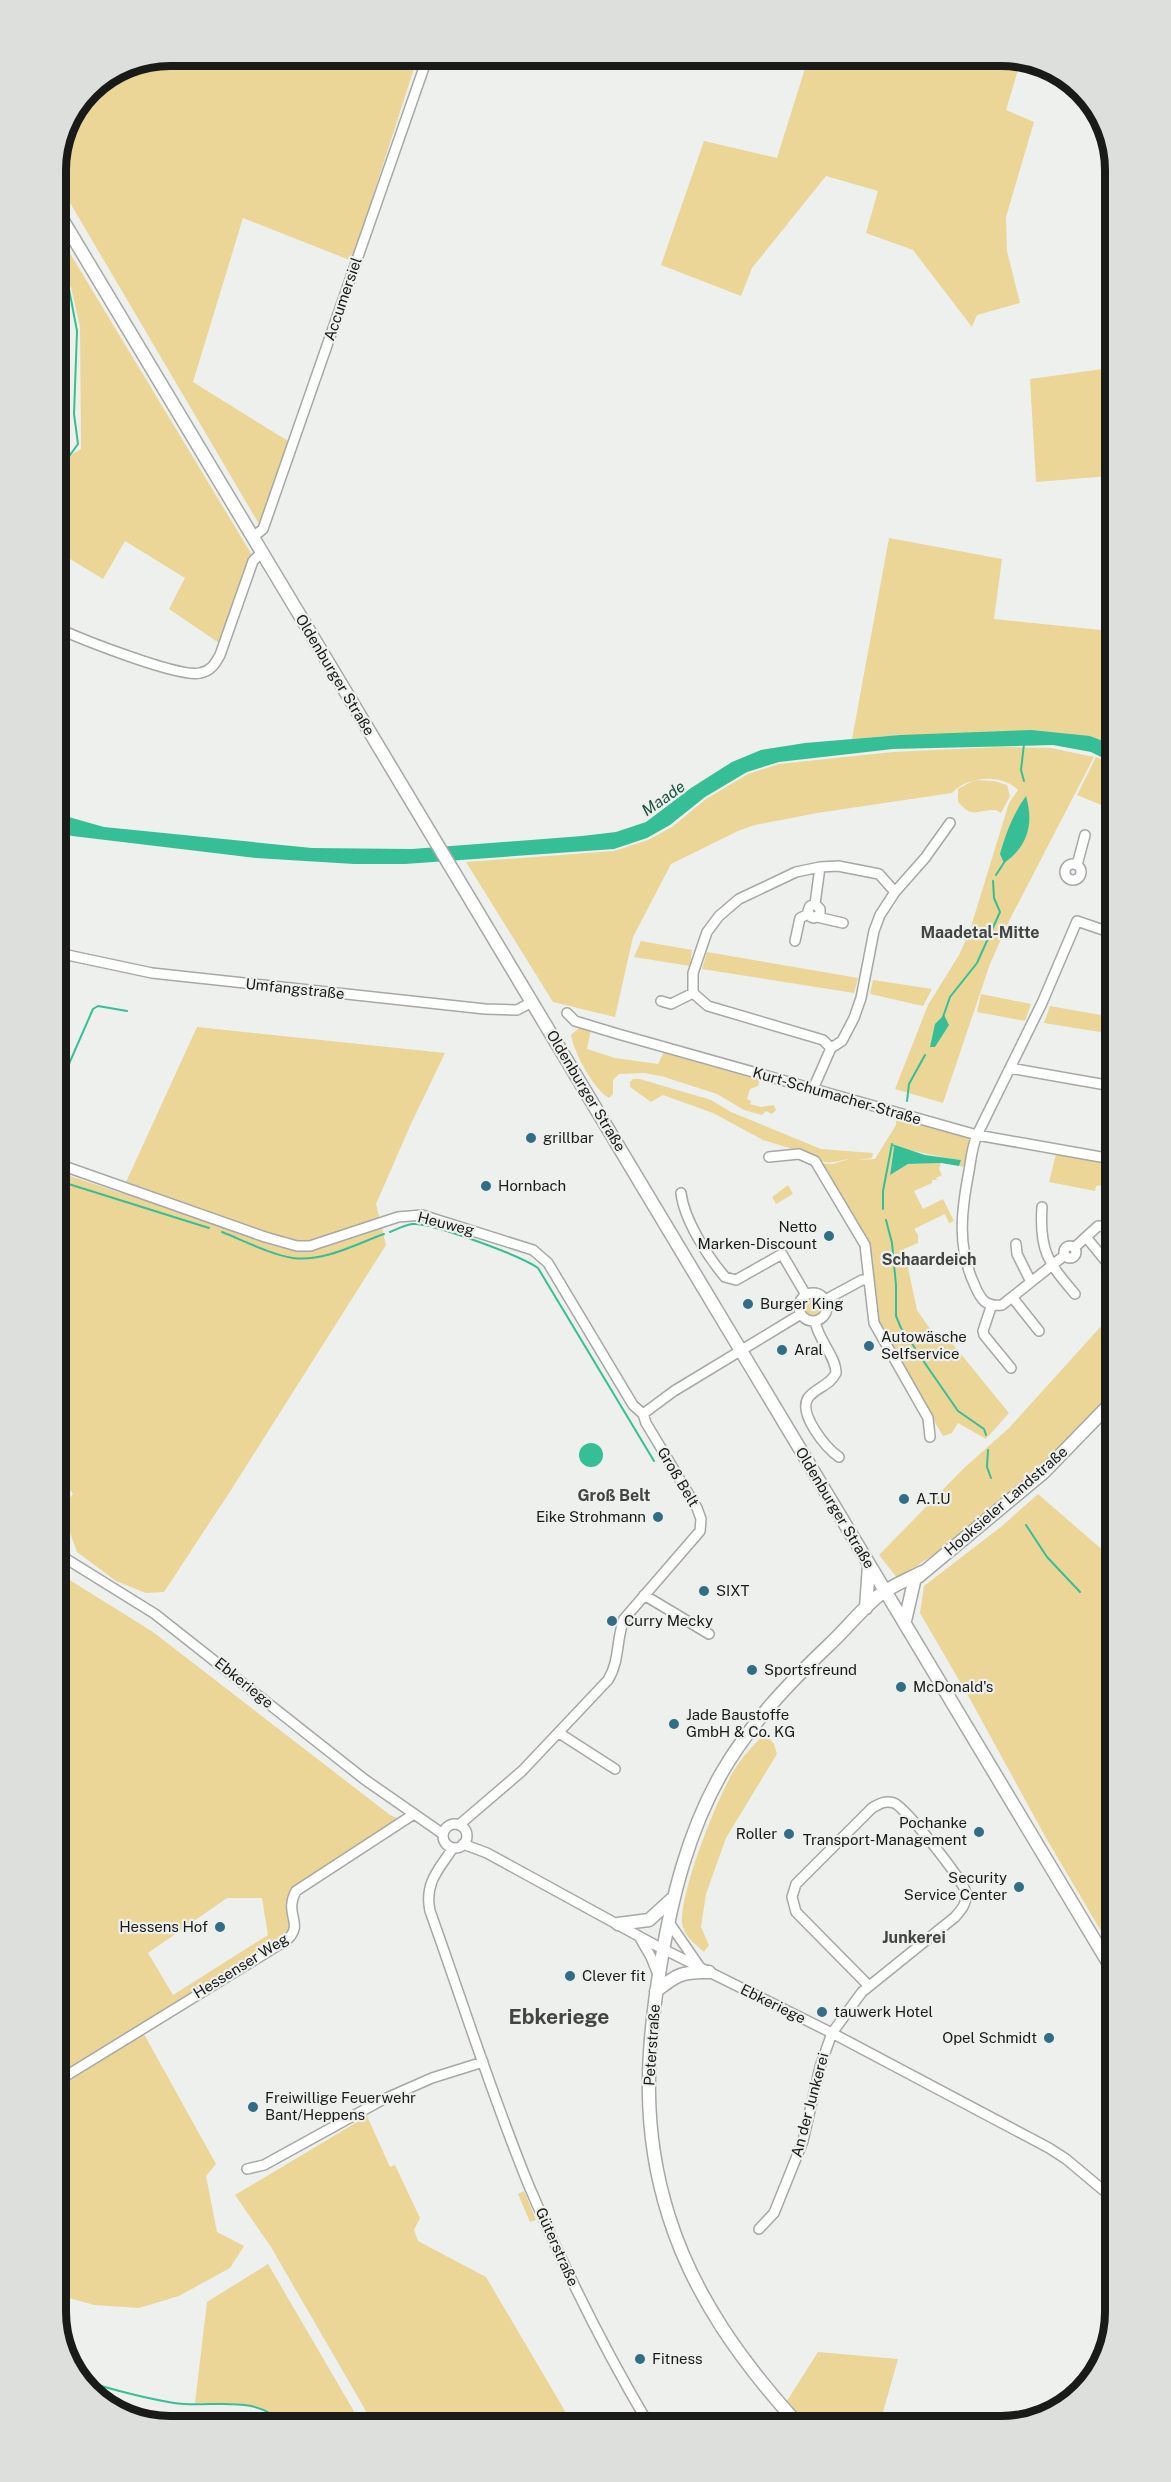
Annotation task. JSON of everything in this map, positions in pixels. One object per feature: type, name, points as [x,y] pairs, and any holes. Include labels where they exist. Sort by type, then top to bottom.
[{"type":"main road","name":"Oldenburger Straße","points":[[66,226],[741,1352],[905,1621],[1105,1959]]},
{"type":"main road","name":"Hooksieler Landstraße","points":[[888,1594],[918,1577],[1043,1473],[1105,1409]]},
{"type":"main road","points":[[866,1608],[869,1564]]},
{"type":"main road","points":[[905,1621],[918,1577]]},
{"type":"main road","name":"Peterstraße","points":[[791,2416],[756,2376],[718,2322],[690,2271],[668,2216],[657,2170],[648,2106],[648,2049],[672,1898],[704,1809],[720,1775],[744,1738],[796,1677],[866,1608],[888,1594]]},
{"type":"main road","name":"Peterstraße","points":[[857,1618],[888,1594]]},
{"type":"main road","points":[[618,1924],[644,1922],[654,1918],[672,1898]]},
{"type":"main road","points":[[656,1991],[680,1974],[705,1970]]},
{"type":"street","name":"Accumersiel","points":[[252,538],[262,529],[424,66]]},
{"type":"street","points":[[66,631],[153,664],[191,674],[206,672],[215,665],[220,655],[253,561],[261,553]]},
{"type":"street","points":[[813,1089],[831,1048],[842,1041],[854,1018],[861,998],[874,931],[880,915],[895,892],[926,858],[950,823]]},
{"type":"street","points":[[1077,865],[1085,835]]},
{"type":"street","points":[[831,1048],[823,1040],[708,1006],[693,993],[692,983],[707,932],[719,916],[749,893],[796,872],[838,866],[879,874],[895,892]]},
{"type":"street","points":[[813,915],[808,908],[815,904],[820,867]]},
{"type":"street","points":[[795,941],[800,918],[813,915],[843,923]]},
{"type":"street","points":[[1105,931],[1077,921],[1042,1003],[977,1135],[972,1146],[966,1182],[961,1241],[972,1281],[982,1300],[991,1307],[1002,1305],[1012,1298],[1065,1255],[1073,1256],[1074,1248],[1098,1226],[1105,1227]]},
{"type":"street","name":"Umfangstraße","points":[[66,955],[152,973],[509,1012],[532,1002]]},
{"type":"street","points":[[661,1001],[671,1004],[693,993]]},
{"type":"street","name":"Kurt-Schumacher-Straße","points":[[567,1013],[575,1021],[977,1135],[1105,1159]]},
{"type":"street","points":[[1010,1068],[1105,1085]]},
{"type":"street","points":[[769,1157],[799,1154],[814,1161],[865,1245],[874,1323],[928,1418],[930,1437]]},
{"type":"street","name":"Heuweg","points":[[66,1167],[265,1237],[297,1246],[310,1246],[398,1217],[422,1215],[533,1250],[548,1263],[633,1405],[643,1414]]},
{"type":"street","points":[[681,1193],[683,1208],[689,1220],[725,1277],[736,1280],[782,1254],[806,1295]]},
{"type":"street","points":[[1042,1207],[1040,1227],[1044,1248],[1052,1266],[1075,1294]]},
{"type":"street","points":[[1086,1237],[1105,1260]]},
{"type":"street","points":[[1016,1244],[1017,1254],[1031,1282]]},
{"type":"street","points":[[825,1300],[862,1280],[869,1280]]},
{"type":"street","points":[[818,1294],[825,1300],[825,1313],[815,1321],[807,1320],[801,1314],[800,1302],[806,1295],[818,1294]]},
{"type":"street","points":[[1012,1298],[1039,1331]]},
{"type":"street","points":[[991,1307],[983,1330],[984,1335],[1011,1368]]},
{"type":"street","points":[[643,1414],[666,1397],[801,1314]]},
{"type":"street","points":[[815,1321],[817,1333],[832,1359],[836,1373],[826,1386],[813,1393],[805,1407],[807,1416],[827,1449],[839,1457]]},
{"type":"street","name":"Groß Belt","points":[[463,1834],[483,1804],[522,1771],[612,1674],[616,1666],[620,1628],[629,1612],[698,1535],[702,1527],[697,1508],[646,1423],[643,1414]]},
{"type":"street","name":"Ebkeriege","points":[[66,1559],[155,1614],[364,1779],[447,1838]]},
{"type":"street","points":[[644,1595],[709,1634]]},
{"type":"street","points":[[559,1732],[615,1769]]},
{"type":"street","name":"An der Junkerei","points":[[759,2229],[774,2213],[803,2141],[820,2067],[832,2033],[855,2000],[869,1986],[955,1917],[962,1910],[966,1899],[960,1879],[901,1807],[892,1802],[880,1803],[872,1808],[796,1884],[792,1897],[796,1912],[869,1986]]},
{"type":"street","name":"Hessenser Weg","points":[[66,2076],[287,1940],[296,1927],[290,1902],[296,1891],[414,1814]]},
{"type":"street","points":[[447,1838],[463,1834]]},
{"type":"street","points":[[447,1838],[463,1834]]},
{"type":"street","name":"Ebkeriege","points":[[463,1834],[487,1853],[663,1949],[832,2033],[1049,2148],[1105,2192]]},
{"type":"street","name":"Güterstraße","points":[[447,1838],[438,1867],[430,1882],[428,1903],[483,2062],[529,2185],[566,2269],[644,2416]]},
{"type":"street","points":[[668,1921],[705,1970]]},
{"type":"street","points":[[639,1936],[651,1957],[658,1977]]},
{"type":"street","points":[[247,2169],[264,2165],[382,2100],[432,2078],[483,2062]]},
{"type":"shaded area","points":[[415,66],[352,261],[243,218],[193,382],[288,441],[259,524],[66,196],[66,163],[70,143],[87,107],[101,92],[118,80],[156,67]]},
{"type":"shaded area","points":[[806,66],[1019,68],[1006,110],[1034,122],[1006,217],[1007,251],[1020,303],[977,315],[972,327],[913,250],[866,233],[878,191],[826,176],[752,268],[741,296],[661,265],[704,141],[777,158]]},
{"type":"shaded area","points":[[66,247],[252,555],[219,643],[169,609],[185,578],[125,541],[103,579],[66,556],[66,458],[81,449],[80,327],[71,287],[66,281]]},
{"type":"shaded area","points":[[1105,369],[1105,476],[1036,482],[1030,379]]},
{"type":"shaded area","points":[[889,538],[1002,559],[994,619],[1105,630],[1105,742],[1090,736],[900,735],[852,739]]},
{"type":"shaded area","points":[[1031,730],[1090,736],[1105,742],[1105,759],[1091,752],[1053,745],[893,749],[779,762],[747,772],[705,797],[670,825],[647,838],[614,849],[405,864],[354,864],[256,858],[66,834],[66,816],[104,827],[312,848],[412,849],[616,832],[646,822],[691,788],[732,762],[761,750],[805,743],[900,735]]},
{"type":"shaded area","points":[[999,747],[1051,748],[1094,757],[1010,919],[990,964],[943,1103],[895,1089],[928,1005],[959,955],[969,933],[1009,803],[1018,790],[1012,785],[995,779],[976,780],[959,787],[952,793],[817,813],[755,825],[671,864],[633,937],[615,1017],[553,1002],[466,862],[614,851],[648,840],[672,827],[706,799],[748,774],[779,764],[893,752]]},
{"type":"shaded area","points":[[1096,757],[1105,761],[1105,807],[1077,795]]},
{"type":"shaded area","points":[[974,780],[994,781],[1007,785],[1010,796],[1001,813],[996,810],[968,811],[958,802],[958,789]]},
{"type":"shaded area","points":[[1026,796],[1029,816],[1027,834],[1019,849],[1004,863],[1000,854],[1014,817]]},
{"type":"shaded area","points":[[641,941],[692,950],[690,966],[634,957]]},
{"type":"shaded area","points":[[707,952],[858,978],[854,993],[702,969]]},
{"type":"shaded area","points":[[873,980],[932,989],[923,1006],[870,994]]},
{"type":"shaded area","points":[[981,994],[1031,1004],[1025,1021],[977,1012]]},
{"type":"shaded area","points":[[1050,1006],[1105,1016],[1105,1033],[1044,1023]]},
{"type":"shaded area","points":[[944,1015],[949,1025],[935,1047],[930,1047],[935,1024]]},
{"type":"shaded area","points":[[197,1027],[445,1053],[376,1204],[386,1245],[164,1592],[146,1593],[116,1581],[77,1552],[66,1522],[66,1502],[73,1494],[66,1484],[66,1175],[121,1193]]},
{"type":"shaded area","points":[[580,1027],[591,1030],[587,1049],[615,1058],[658,1064],[664,1052],[760,1079],[758,1086],[750,1089],[747,1099],[751,1101],[750,1104],[761,1107],[774,1105],[776,1110],[772,1114],[766,1111],[762,1115],[744,1110],[717,1094],[661,1076],[644,1073],[619,1074],[613,1080],[613,1094],[609,1098],[591,1079],[576,1051],[571,1035]]},
{"type":"shaded area","points":[[633,1079],[640,1079],[711,1100],[731,1112],[821,1149],[873,1153],[872,1158],[858,1160],[875,1159],[896,1125],[896,1112],[977,1135],[969,1168],[959,1166],[961,1160],[894,1147],[890,1174],[908,1164],[941,1163],[939,1169],[942,1175],[936,1178],[937,1180],[932,1180],[932,1183],[914,1191],[923,1209],[943,1199],[954,1221],[949,1223],[945,1214],[914,1229],[918,1235],[918,1243],[904,1249],[917,1310],[939,1342],[951,1342],[1009,1413],[986,1439],[958,1423],[952,1433],[943,1436],[878,1326],[866,1244],[819,1163],[833,1164],[849,1159],[823,1161],[815,1156],[763,1140],[713,1113],[663,1095],[651,1102],[630,1087]]},
{"type":"shaded area","points":[[892,1144],[925,1155],[961,1160],[959,1166],[941,1163],[908,1164],[890,1175],[894,1147]]},
{"type":"shaded area","points":[[1056,1154],[1105,1164],[1105,1185],[1096,1186],[1095,1191],[1049,1182]]},
{"type":"shaded area","points":[[788,1185],[793,1194],[776,1204],[772,1197]]},
{"type":"shaded area","points":[[813,1298],[819,1301],[822,1307],[819,1313],[813,1316],[807,1313],[804,1307],[807,1301]]},
{"type":"shaded area","points":[[1105,1322],[1105,1400],[1036,1473],[957,1538],[898,1579],[879,1555],[964,1468],[1009,1428]]},
{"type":"shaded area","points":[[591,1443],[600,1446],[603,1455],[600,1464],[591,1467],[582,1464],[579,1455],[582,1446]]},
{"type":"shaded area","points":[[1038,1494],[1105,1552],[1105,1938],[1046,1838],[920,1613],[924,1586],[1002,1526]]},
{"type":"shaded area","points":[[66,1578],[153,1632],[390,1815],[401,1820],[292,1889],[286,1902],[292,1926],[289,1932],[66,2073]],"holes":[[[227,1898],[262,1898],[268,1935],[173,1995],[148,1953]]]},
{"type":"shaded area","points":[[765,1733],[774,1744],[777,1754],[726,1838],[706,1894],[701,1927],[709,1945],[704,1952],[690,1939],[683,1927],[683,1908],[687,1888],[711,1818],[730,1778],[741,1760]]},
{"type":"shaded area","points":[[144,2034],[216,2164],[206,2176],[217,2232],[244,2246],[230,2268],[179,2296],[139,2308],[94,2305],[66,2297],[66,2083]]},
{"type":"shaded area","points":[[367,2116],[390,2167],[395,2165],[420,2218],[414,2230],[418,2241],[486,2277],[568,2416],[369,2416],[271,2247],[235,2195]]},
{"type":"shaded area","points":[[524,2191],[536,2220],[530,2222],[518,2194]]},
{"type":"shaded area","points":[[268,2264],[357,2416],[273,2416],[254,2407],[243,2405],[195,2403],[207,2302]]},
{"type":"shaded area","points":[[818,2352],[898,2359],[883,2412],[891,2416],[800,2416],[787,2401]]},
{"type":"waterway","points":[[66,285],[69,289],[77,331],[74,414],[78,444],[66,457]]},
{"type":"waterway","points":[[1024,744],[1021,770],[1024,781]]},
{"type":"waterway","points":[[996,875],[1005,861]]},
{"type":"waterway","points":[[943,1017],[950,997],[977,963],[1000,912],[994,898],[993,881]]},
{"type":"waterway","points":[[66,1071],[93,1009],[98,1006],[127,1011]]},
{"type":"waterway","points":[[907,1101],[909,1084],[925,1055]]},
{"type":"waterway","points":[[883,1209],[883,1191],[892,1144]]},
{"type":"waterway","points":[[66,1183],[209,1228]]},
{"type":"waterway","points":[[886,1220],[892,1243],[896,1316],[901,1328],[915,1348]]},
{"type":"waterway","points":[[390,1232],[412,1224],[437,1228],[496,1248],[538,1268],[654,1461]]},
{"type":"waterway","points":[[222,1232],[275,1254],[305,1259],[328,1255],[384,1234]]},
{"type":"waterway","points":[[922,1359],[958,1411],[984,1429],[986,1435]]},
{"type":"waterway","points":[[988,1450],[987,1467],[991,1478]]},
{"type":"waterway","points":[[1026,1525],[1047,1557],[1080,1592]]},
{"type":"waterway","points":[[94,2384],[174,2403],[246,2405],[260,2408],[273,2416]]},
{"type":"place","name":"grillbar","points":[[531,1138]]},
{"type":"place","name":"Hornbach","points":[[486,1186]]},
{"type":"place","name":"Netto Marken-Discount","points":[[829,1236]]},
{"type":"place","name":"Burger King","points":[[748,1304]]},
{"type":"place","name":"Autowäsche Selfservice","points":[[869,1346]]},
{"type":"place","name":"Aral","points":[[782,1350]]},
{"type":"place","name":"A.T.U","points":[[904,1499]]},
{"type":"place","name":"Eike Strohmann","points":[[658,1517]]},
{"type":"place","name":"SIXT","points":[[704,1591]]},
{"type":"place","name":"Curry Mecky","points":[[612,1621]]},
{"type":"place","name":"Sportsfreund","points":[[752,1670]]},
{"type":"place","name":"McDonald's","points":[[901,1687]]},
{"type":"place","name":"Jade Baustoffe GmbH & Co. KG","points":[[674,1724]]},
{"type":"place","name":"Pochanke Transport-Management","points":[[979,1832]]},
{"type":"place","name":"Roller","points":[[789,1834]]},
{"type":"place","name":"Security Service Center","points":[[1019,1887]]},
{"type":"place","name":"Hessens Hof","points":[[220,1927]]},
{"type":"place","name":"Clever fit","points":[[570,1976]]},
{"type":"place","name":"tauwerk Hotel","points":[[822,2012]]},
{"type":"place","name":"Opel Schmidt","points":[[1049,2038]]},
{"type":"place","name":"Freiwillige Feuerwehr Bant/Heppens","points":[[253,2107]]},
{"type":"place","name":"Fitness","points":[[640,2359]]},
{"type":"district","name":"Maadetal-Mitte","points":[[980,932]]},
{"type":"district","name":"Schaardeich","points":[[929,1259]]},
{"type":"district","name":"Groß Belt","points":[[614,1495]]},
{"type":"district","name":"Junkerei","points":[[914,1937]]},
{"type":"district","name":"Ebkeriege","points":[[559,2017]]},
{"type":"water label","name":"Maade","points":[[663,798]]}]
